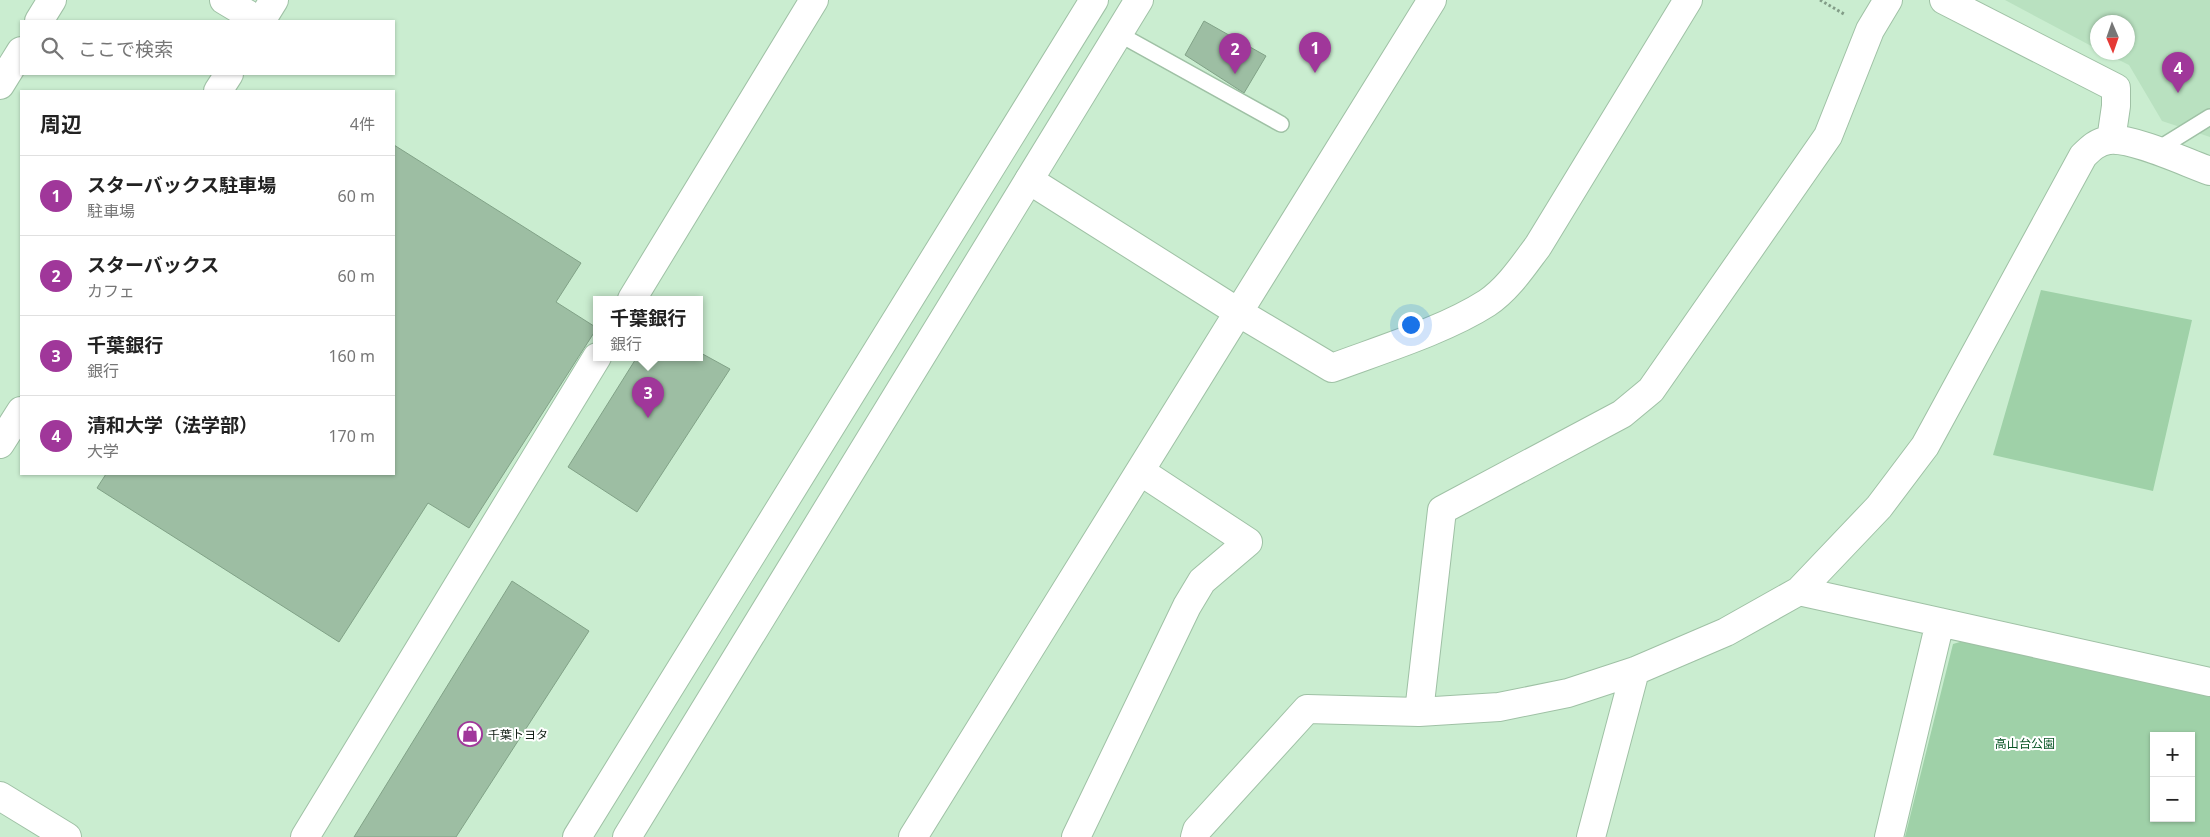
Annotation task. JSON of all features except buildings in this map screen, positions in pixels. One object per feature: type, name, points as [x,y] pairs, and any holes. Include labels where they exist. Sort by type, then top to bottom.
[{"type":"street","points":[[40,20],[52,0]]},
{"type":"street","points":[[224,0],[258,20]]},
{"type":"street","points":[[261,20],[274,0]]},
{"type":"street","points":[[634,296],[814,0]]},
{"type":"street","points":[[577,837],[1094,0]]},
{"type":"street","points":[[627,837],[1139,0]]},
{"type":"street","points":[[913,837],[1432,0]]},
{"type":"street","points":[[1029,180],[1238,312],[1332,368],[1453,321],[1488,302],[1514,278],[1538,246],[1688,0]]},
{"type":"street","points":[[1419,712],[1442,510],[1622,414],[1651,390],[1828,136],[1870,30],[1888,0]]},
{"type":"street","points":[[1944,0],[2116,88],[2116,106],[2110,140]]},
{"type":"street","points":[[0,85],[20,52]]},
{"type":"street","points":[[219,90],[228,75]]},
{"type":"street","points":[[1195,837],[1197,830],[1307,709],[1419,712],[1499,707],[1568,693],[1635,671],[1726,632],[1799,591],[1879,507],[1925,446],[2083,156],[2095,144],[2110,140],[2132,143],[2210,172]]},
{"type":"street","points":[[306,837],[595,361]]},
{"type":"street","points":[[0,444],[20,413]]},
{"type":"street","points":[[1076,837],[1187,606],[1202,581],[1248,542],[1140,472]]},
{"type":"street","points":[[1799,591],[2210,682]]},
{"type":"street","points":[[1889,837],[1940,622]]},
{"type":"street","points":[[1591,837],[1635,671]]},
{"type":"street","points":[[0,796],[67,837]]},
{"type":"lane","points":[[1119,34],[1281,124]]},
{"type":"lane","points":[[2155,151],[2210,117]]},
{"type":"path","points":[[1820,0],[1845,15]]},
{"type":"shaded area","points":[[2005,0],[2210,0],[2210,137],[2162,121],[2129,65],[2119,60],[2135,60],[2135,15],[2090,15],[2090,45]]},
{"type":"green space","points":[[2041,290],[2192,320],[2153,491],[1993,455]]},
{"type":"green space","name":"高山台公園","points":[[1977,637],[2210,689],[2210,837],[1905,837],[1953,644]]},
{"type":"place","name":"スターバックス駐車場","points":[[1315,73]]},
{"type":"place","name":"スターバックス","points":[[1235,74]]},
{"type":"place","name":"清和大学（法学部）","points":[[2178,93]]},
{"type":"place","name":"千葉銀行","points":[[648,418]]},
{"type":"place","name":"千葉トヨタ","points":[[470,734]]}]
